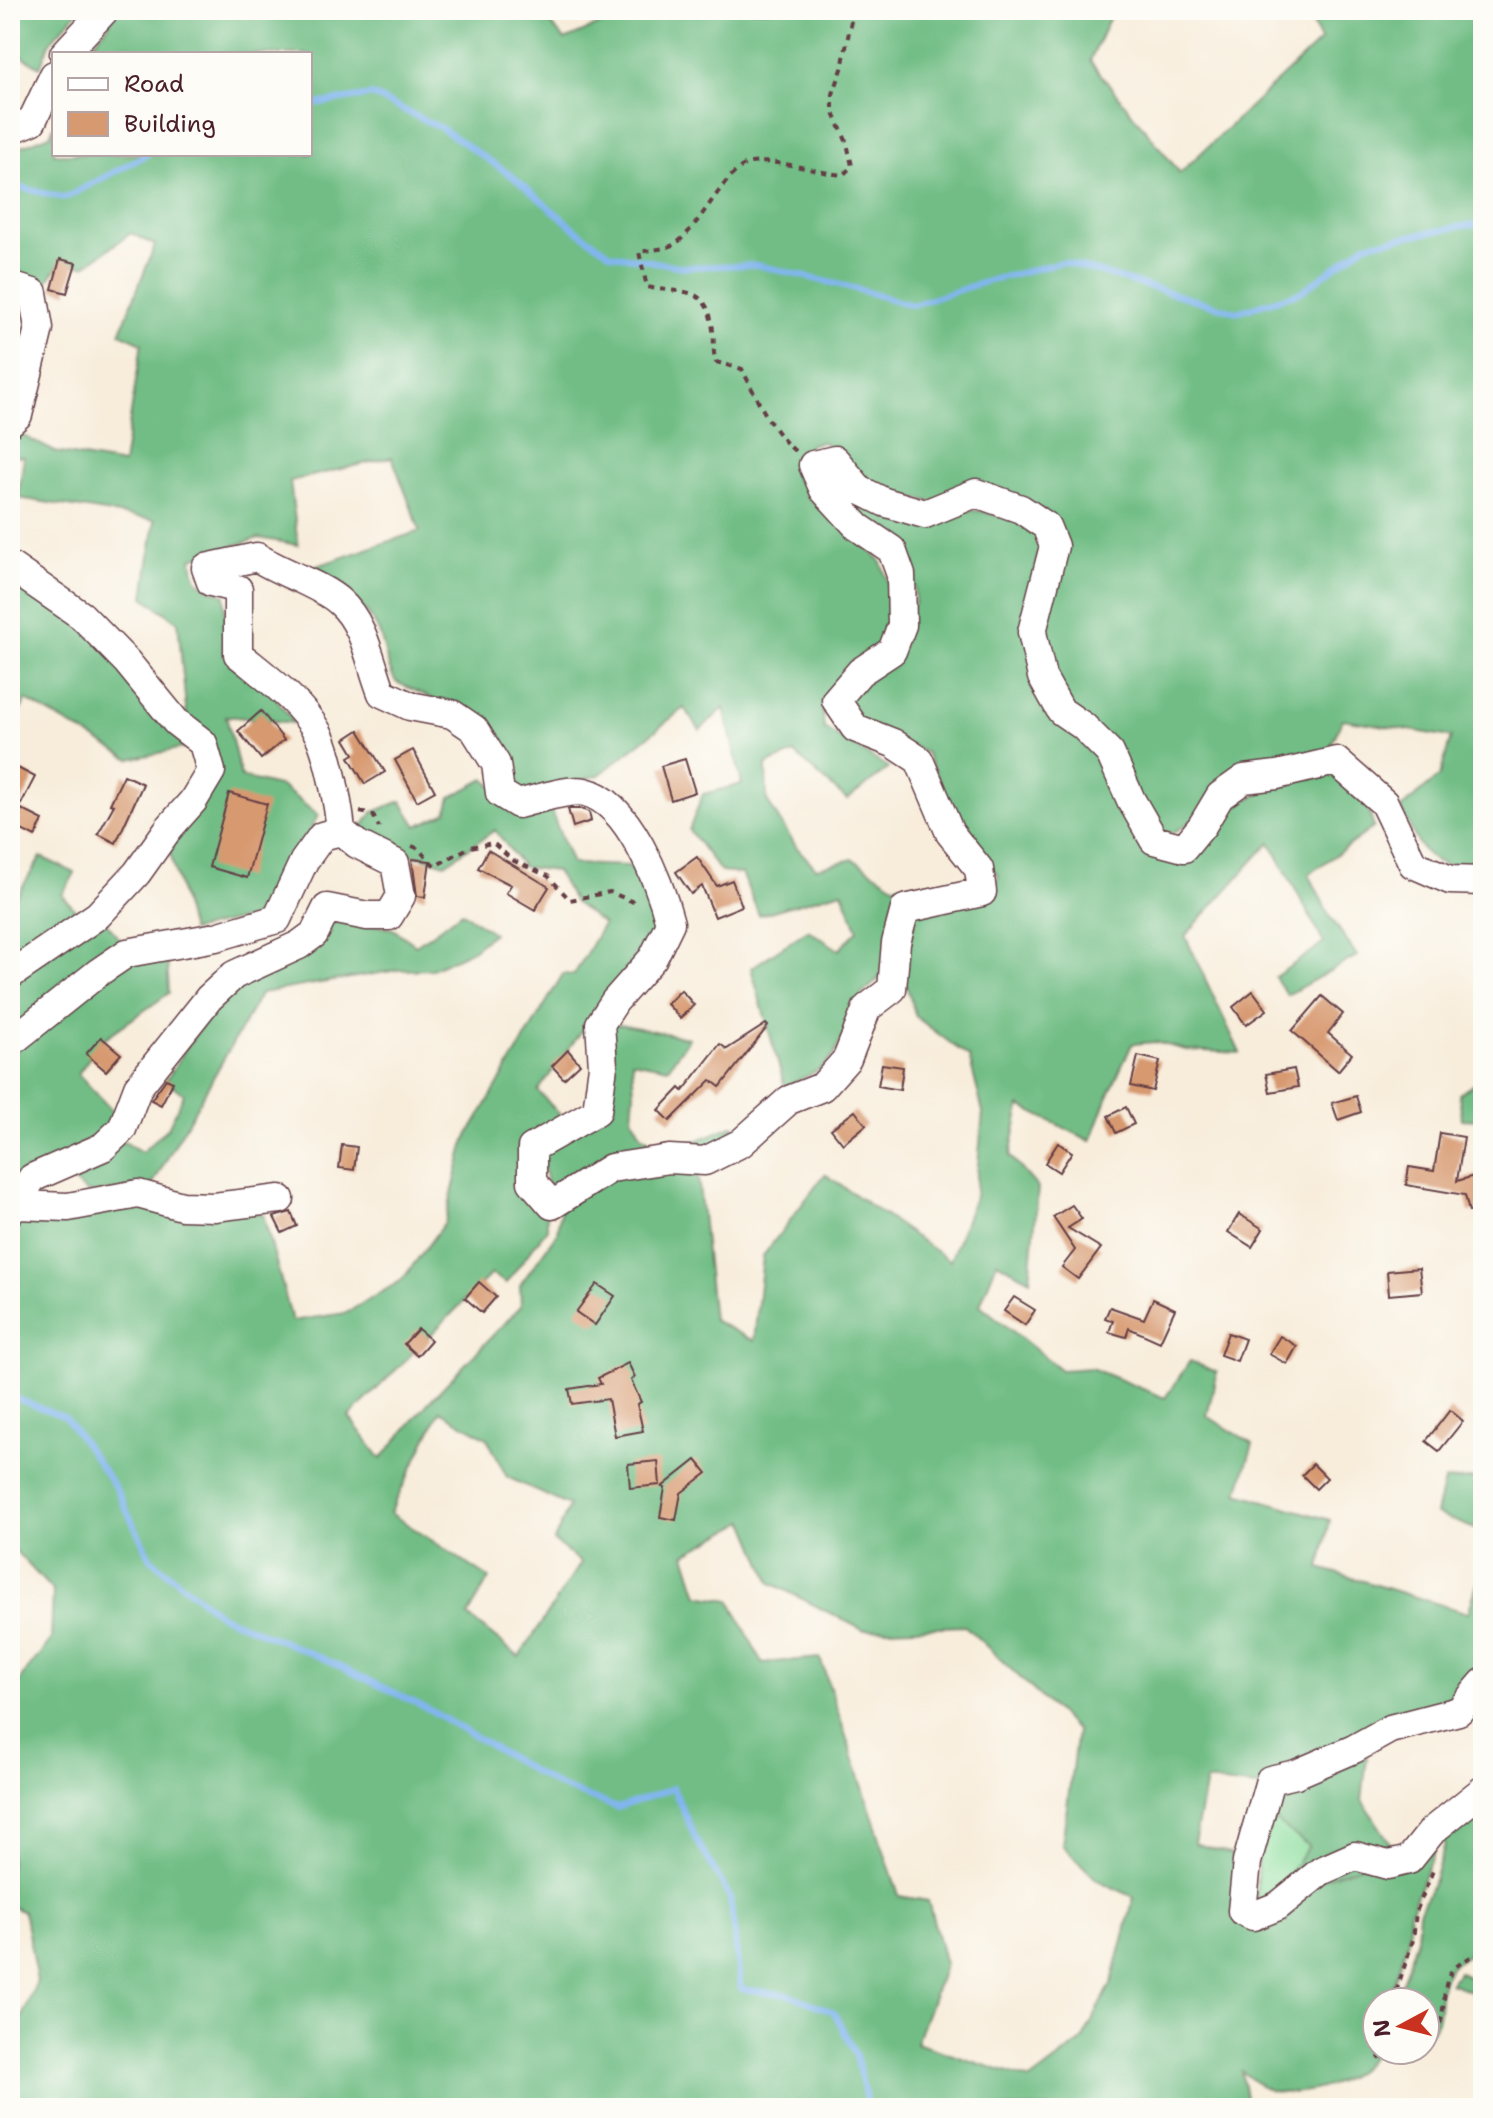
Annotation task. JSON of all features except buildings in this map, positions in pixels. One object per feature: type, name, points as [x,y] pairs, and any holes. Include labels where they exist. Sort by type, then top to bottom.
[{"type":"street","points":[[66,52],[105,10]]},
{"type":"street","points":[[10,130],[32,121],[52,79]]},
{"type":"street","points":[[10,286],[33,293],[39,328],[18,415],[10,422]]},
{"type":"street","points":[[13,1208],[32,1178],[103,1147],[122,1129],[138,1087],[209,998],[234,975],[299,945],[314,934],[327,908],[367,916],[389,916],[401,896],[395,863],[357,844],[340,819],[319,734],[294,702],[238,654],[238,589],[211,582],[206,568],[257,557],[340,602],[363,635],[382,693],[410,706],[452,714],[474,729],[496,764],[500,793],[518,804],[584,791],[611,804],[636,839],[658,885],[670,923],[653,958],[615,1001],[600,1024],[603,1066],[597,1111],[532,1148],[532,1182],[552,1205],[611,1168],[669,1159],[705,1161],[741,1143],[789,1100],[822,1087],[847,1059],[867,1008],[892,989],[896,943],[905,909],[982,892],[979,869],[950,833],[919,760],[893,743],[855,728],[836,700],[860,672],[892,651],[902,625],[901,575],[892,550],[858,527],[824,490],[813,465],[835,460],[860,490],[884,502],[925,514],[976,493],[1021,509],[1046,526],[1054,546],[1032,632],[1042,677],[1061,711],[1083,726],[1110,753],[1131,800],[1154,840],[1184,848],[1220,796],[1244,779],[1277,775],[1336,761],[1384,803],[1413,864],[1450,880],[1483,881]]},
{"type":"street","points":[[10,566],[82,616],[127,662],[176,722],[203,743],[211,771],[193,801],[137,873],[98,915],[10,975]]},
{"type":"street","points":[[10,1043],[127,953],[216,937],[277,919],[304,861],[322,836],[340,819]]},
{"type":"street","points":[[13,1208],[68,1207],[138,1194],[182,1206],[214,1207],[280,1199]]},
{"type":"street","points":[[1483,1683],[1459,1711],[1390,1729],[1354,1749],[1296,1774],[1270,1780],[1247,1862],[1242,1911],[1253,1916],[1278,1906],[1321,1871],[1355,1856],[1388,1865],[1409,1860],[1433,1830],[1483,1790]]},
{"type":"path","points":[[813,465],[783,441],[742,369],[716,362],[712,351],[714,333],[709,311],[700,296],[690,291],[647,287],[639,252],[674,245],[709,208],[726,181],[746,163],[810,167],[843,175],[852,166],[847,143],[833,111],[833,94],[842,69],[853,10]]},
{"type":"path","points":[[340,819],[373,815],[385,839]]},
{"type":"path","points":[[406,845],[417,848],[435,866],[470,847],[493,843],[512,860],[548,876],[570,900],[610,892],[638,904],[650,902],[658,885]]},
{"type":"path","points":[[1398,1986],[1413,1940],[1416,1912],[1442,1844],[1433,1830]]},
{"type":"path","points":[[1441,2023],[1444,1986],[1453,1969],[1483,1950]]},
{"type":"green space","points":[[19,10],[79,10],[50,42],[40,67],[10,49]]},
{"type":"green space","points":[[116,10],[538,10],[565,40],[608,21],[613,10],[1113,10],[1090,61],[1180,173],[1321,40],[1306,10],[1483,10],[1483,869],[1449,866],[1429,856],[1415,838],[1401,808],[1440,776],[1451,737],[1343,719],[1329,749],[1282,764],[1252,763],[1224,775],[1191,822],[1172,833],[1155,830],[1083,717],[1046,675],[1044,510],[928,501],[871,488],[835,450],[823,442],[811,444],[801,456],[801,475],[807,497],[880,560],[891,590],[887,640],[837,679],[822,706],[824,728],[889,768],[847,800],[794,753],[766,765],[767,801],[797,848],[816,868],[853,859],[894,885],[969,882],[898,901],[885,973],[862,994],[834,1055],[821,1069],[785,1087],[751,968],[808,930],[839,950],[858,930],[842,891],[759,915],[742,874],[721,872],[689,830],[703,794],[742,784],[724,708],[700,730],[684,708],[599,775],[523,797],[505,776],[500,743],[486,723],[396,682],[372,619],[348,594],[311,568],[420,531],[392,457],[290,481],[298,545],[259,538],[192,558],[200,583],[225,595],[225,628],[294,723],[226,716],[241,777],[282,787],[318,815],[270,913],[191,931],[168,845],[206,797],[187,720],[178,622],[144,597],[155,520],[18,498],[24,457],[10,456],[10,433],[14,431],[55,452],[123,464],[142,343],[120,333],[155,245],[131,233],[85,266],[60,263],[45,285],[10,276],[10,144],[20,147],[50,135],[52,130],[52,156],[312,156],[312,52],[86,52],[108,26]]},
{"type":"green space","points":[[831,481],[860,503],[981,511],[1015,521],[1041,538],[1024,634],[1102,758],[1144,841],[1162,859],[1192,855],[1230,807],[1268,790],[1334,770],[1364,797],[1374,827],[1309,874],[1328,913],[1357,956],[1287,995],[1275,977],[1324,943],[1270,842],[1185,936],[1240,1053],[1186,1050],[1155,1042],[1132,1044],[1091,1141],[1020,1106],[1010,1156],[1038,1188],[1030,1280],[997,1262],[980,1305],[1061,1370],[1091,1368],[1165,1398],[1190,1361],[1217,1372],[1207,1416],[1253,1444],[1238,1493],[1330,1520],[1320,1568],[1468,1613],[1483,1566],[1483,1658],[1475,1683],[1461,1696],[1258,1787],[1206,1781],[1194,1843],[1243,1858],[1233,1912],[1358,1863],[1434,1851],[1410,1912],[1408,1940],[1393,1986],[1361,1986],[1362,2066],[1330,2085],[1296,2093],[1267,2089],[1241,2071],[1248,2108],[10,2108],[10,2034],[17,2030],[37,1981],[24,1912],[10,1906],[10,1692],[51,1640],[53,1591],[10,1545],[10,1225],[32,1215],[135,1203],[263,1214],[292,1321],[346,1313],[402,1280],[445,1222],[465,1141],[563,974],[574,975],[603,924],[574,902],[556,871],[523,867],[495,830],[445,864],[396,849],[361,829],[373,812],[401,801],[417,826],[447,812],[451,797],[485,779],[521,814],[551,811],[572,864],[629,866],[654,898],[656,929],[538,1091],[562,1117],[527,1140],[547,1213],[547,1229],[506,1283],[491,1274],[349,1417],[381,1459],[428,1403],[521,1306],[520,1285],[557,1233],[561,1207],[617,1171],[697,1166],[713,1320],[754,1341],[763,1256],[825,1174],[950,1261],[975,1196],[983,1112],[969,1057],[916,1017],[900,965],[910,913],[988,896],[999,876],[966,837],[926,753],[856,720],[847,699],[915,602],[913,563],[898,544],[869,527]],"holes":[[[440,1411],[487,1438],[507,1477],[569,1506],[554,1541],[581,1563],[519,1657],[468,1616],[489,1578],[390,1513]],[[745,1521],[771,1583],[863,1630],[965,1626],[1077,1731],[1062,1845],[1097,1880],[1134,1897],[1112,1982],[1082,2041],[1030,2080],[916,2043],[945,1964],[928,1901],[899,1896],[820,1658],[762,1663],[730,1600],[698,1595],[685,1554]]]},
{"type":"green space","points":[[10,572],[79,620],[198,745],[130,759],[26,700],[10,730]]},
{"type":"green space","points":[[41,857],[75,873],[62,895],[82,917],[10,966],[10,895],[16,897]]},
{"type":"green space","points":[[462,912],[493,933],[471,951],[432,969],[398,970],[261,993],[151,1187],[88,1193],[63,1174],[124,1142],[142,1152],[168,1128],[184,1094],[166,1081],[208,1017],[257,971],[333,916],[393,929],[416,945]]},
{"type":"green space","points":[[103,919],[125,945],[10,1036],[10,979]]},
{"type":"green space","points":[[130,958],[167,958],[169,993],[101,1041],[78,1074],[116,1115],[101,1131],[10,1192],[10,1055]]},
{"type":"green space","points":[[609,1024],[689,1038],[668,1068],[632,1061],[632,1118],[642,1136],[660,1146],[691,1143],[734,1125],[740,1138],[550,1195],[539,1150],[604,1111]]},
{"type":"green space","points":[[1483,1078],[1483,1120],[1462,1119],[1459,1094]]},
{"type":"green space","points":[[1483,1478],[1483,1532],[1436,1514],[1444,1481]]},
{"type":"green space","points":[[1367,1757],[1362,1800],[1397,1854],[1286,1891],[1285,1879],[1309,1846],[1267,1815],[1276,1783]]},
{"type":"green space","points":[[1483,1794],[1483,1945],[1451,1967],[1441,1992],[1441,1986],[1401,1986],[1417,1938],[1419,1912],[1434,1880],[1445,1844],[1438,1830]]},
{"type":"green space","points":[[1267,1815],[1309,1846],[1285,1879],[1286,1891],[1256,1910],[1258,1851]]},
{"type":"green space","points":[[1459,1972],[1483,1983],[1483,2006],[1469,1990],[1450,1983]]},
{"type":"waterway","points":[[312,105],[372,95],[441,128],[512,176],[575,229],[611,254],[683,267],[757,265],[912,305],[991,280],[1063,262],[1237,312],[1301,292],[1366,244],[1469,225],[1483,226]]},
{"type":"waterway","points":[[10,185],[65,198],[144,156]]},
{"type":"waterway","points":[[10,1396],[65,1417],[115,1487],[151,1559],[220,1615],[324,1659],[428,1709],[558,1786],[618,1808],[673,1788],[695,1837],[730,1897],[741,1989],[790,1995],[834,2012],[856,2055],[868,2108]]}]
